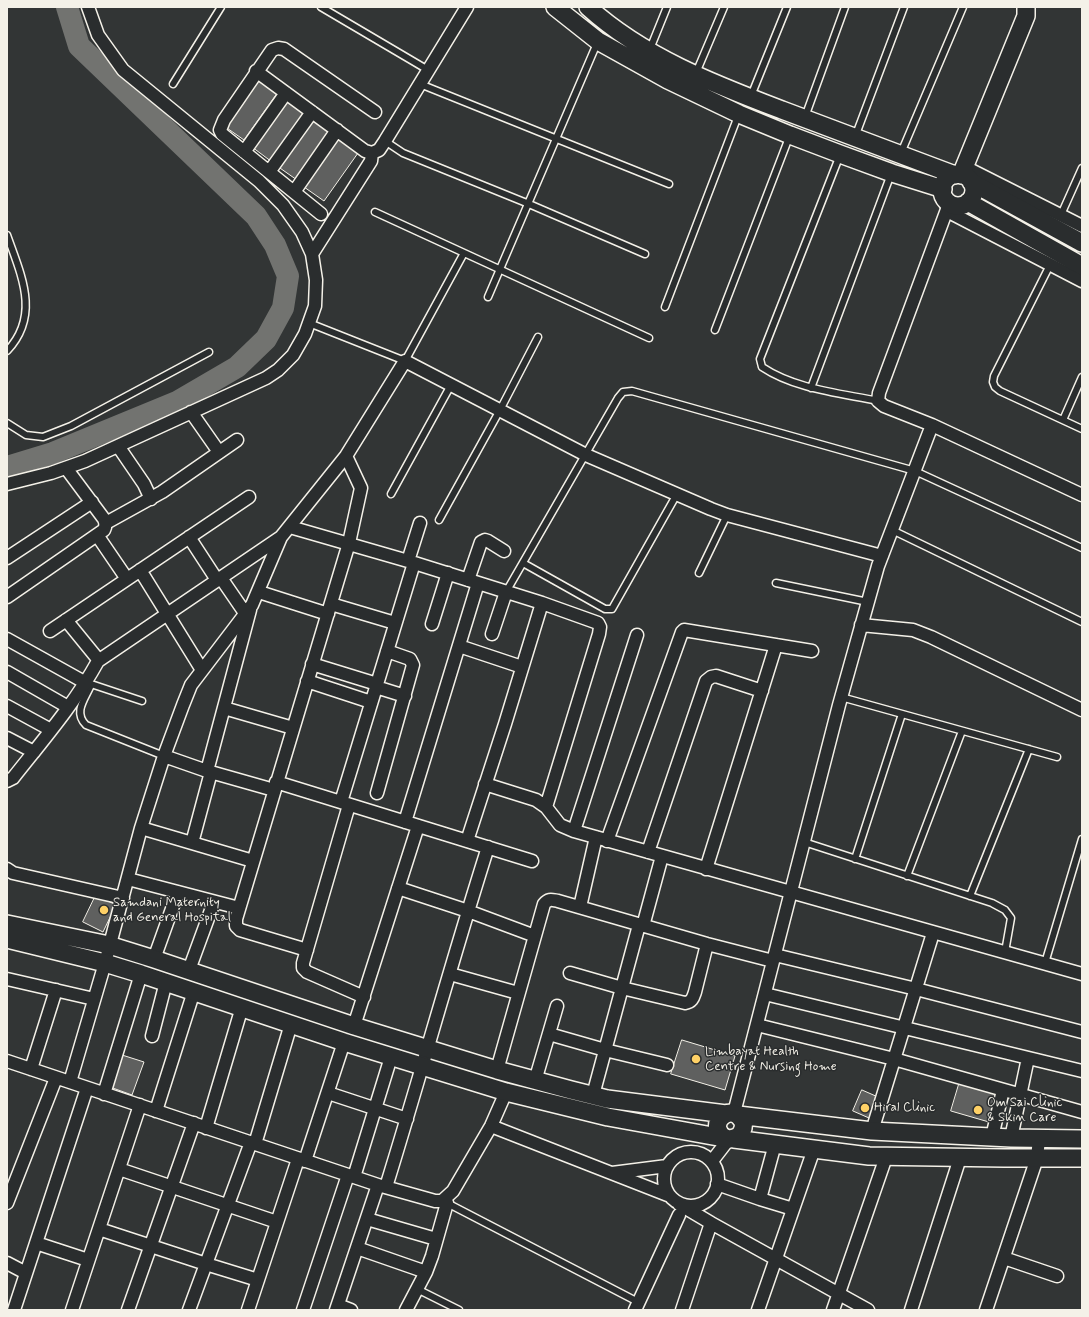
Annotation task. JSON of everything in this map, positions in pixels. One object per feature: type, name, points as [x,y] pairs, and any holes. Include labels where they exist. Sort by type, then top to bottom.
[{"type":"main road","points":[[555,7],[598,40],[668,80],[739,114],[790,135],[892,173],[946,201],[959,206],[968,202],[973,193],[963,175]]},
{"type":"main road","points":[[588,7],[613,28],[650,51],[695,75],[750,98],[855,138],[963,175],[1058,222],[1082,243]]},
{"type":"main road","points":[[963,175],[1026,16],[1026,7]]},
{"type":"main road","points":[[946,201],[942,187],[947,179],[963,175]]},
{"type":"main road","points":[[968,202],[1054,258],[1082,266]]},
{"type":"main road","points":[[7,924],[109,945],[427,1049],[535,1081],[607,1099],[872,1131],[1011,1138],[1082,1139]]},
{"type":"main road","points":[[7,939],[105,963],[142,974],[344,1042],[506,1092],[608,1116],[729,1139],[869,1156],[1082,1158]]},
{"type":"main road","points":[[729,1139],[738,1137],[743,1130],[743,1122],[733,1114]]},
{"type":"street","points":[[9,486],[52,474],[85,461],[266,378],[278,370],[293,355],[305,334],[315,306],[316,280],[312,254],[302,232],[283,206],[259,181],[122,70],[98,35],[88,7]]},
{"type":"street","points":[[256,71],[365,151],[372,153],[379,150],[385,141],[467,7]]},
{"type":"street","points":[[321,214],[222,134],[220,126],[256,71],[272,50],[278,48],[284,49],[376,112]]},
{"type":"street","points":[[244,152],[286,93]]},
{"type":"street","points":[[269,172],[312,112]]},
{"type":"street","points":[[294,192],[337,130]]},
{"type":"street","points":[[312,254],[371,161],[372,153]]},
{"type":"street","points":[[1082,281],[1054,258],[946,201],[879,392],[878,401],[884,406],[932,425],[1082,495]]},
{"type":"street","points":[[1058,222],[1082,226]]},
{"type":"street","points":[[7,781],[13,778],[68,707],[89,684],[98,661],[281,537],[346,456],[405,361],[586,455],[728,515],[882,556]]},
{"type":"street","points":[[191,412],[219,452]]},
{"type":"street","points":[[733,1114],[861,625],[882,556],[932,425]]},
{"type":"street","points":[[7,597],[104,530],[106,523],[162,492],[237,440]]},
{"type":"street","points":[[118,446],[144,484],[150,499]]},
{"type":"street","points":[[307,950],[240,930],[236,926],[236,919],[349,543],[361,488],[346,456]]},
{"type":"street","points":[[66,468],[106,523]]},
{"type":"street","points":[[50,631],[249,497]]},
{"type":"street","points":[[7,558],[92,502]]},
{"type":"street","points":[[364,997],[307,972],[303,963],[371,702],[395,623],[420,523]]},
{"type":"street","points":[[290,527],[448,573],[595,621],[600,627],[546,807]]},
{"type":"street","points":[[97,534],[127,579]]},
{"type":"street","points":[[189,537],[219,579],[248,609]]},
{"type":"street","points":[[70,1082],[105,963],[141,828],[164,756],[183,705],[192,685],[202,670],[259,592],[281,537]]},
{"type":"street","points":[[404,822],[459,646],[481,542],[485,540],[488,541],[504,551]]},
{"type":"street","points":[[140,570],[202,670]]},
{"type":"street","points":[[432,624],[448,573]]},
{"type":"street","points":[[259,592],[395,623]]},
{"type":"street","points":[[492,634],[506,592]]},
{"type":"street","points":[[467,841],[542,603]]},
{"type":"street","points":[[192,843],[248,609]]},
{"type":"street","points":[[66,620],[98,658],[98,661]]},
{"type":"street","points":[[861,625],[913,630],[931,637],[1082,710]]},
{"type":"street","points":[[580,907],[602,839],[682,632],[684,630],[688,630],[812,652]]},
{"type":"street","points":[[574,831],[637,635]]},
{"type":"street","points":[[7,639],[89,684]]},
{"type":"street","points":[[706,869],[776,645]]},
{"type":"street","points":[[459,646],[522,667]]},
{"type":"street","points":[[378,793],[413,665],[410,659],[387,651]]},
{"type":"street","points":[[312,664],[405,696]]},
{"type":"street","points":[[7,672],[68,707]]},
{"type":"street","points":[[648,852],[706,681],[711,677],[716,676],[762,691]]},
{"type":"street","points":[[307,681],[371,702]]},
{"type":"street","points":[[7,706],[51,730]]},
{"type":"street","points":[[224,708],[293,728]]},
{"type":"street","points":[[7,738],[34,752]]},
{"type":"street","points":[[164,756],[209,772],[275,786],[345,804],[532,861]]},
{"type":"street","points":[[485,784],[536,800],[546,807],[560,825],[574,831],[1082,974]]},
{"type":"street","points":[[354,1026],[418,826]]},
{"type":"street","points":[[141,828],[253,861]]},
{"type":"street","points":[[351,1310],[337,1307],[367,1219],[382,1186],[407,1119],[488,847]]},
{"type":"street","points":[[593,1096],[622,988],[662,856]]},
{"type":"street","points":[[7,871],[123,898]]},
{"type":"street","points":[[128,879],[239,908]]},
{"type":"street","points":[[398,888],[468,911],[535,936]]},
{"type":"street","points":[[154,959],[178,892]]},
{"type":"street","points":[[497,1070],[544,904],[551,900],[706,944],[916,989],[1082,1032]]},
{"type":"street","points":[[189,970],[214,902]]},
{"type":"street","points":[[872,1131],[933,933]]},
{"type":"street","points":[[570,974],[685,1003],[690,1002],[695,992],[706,944]]},
{"type":"street","points":[[104,1094],[142,974]]},
{"type":"street","points":[[450,974],[518,993]]},
{"type":"street","points":[[7,979],[94,999]]},
{"type":"street","points":[[152,1036],[166,982]]},
{"type":"street","points":[[31,1069],[56,990]]},
{"type":"street","points":[[156,1111],[194,991]]},
{"type":"street","points":[[765,994],[1082,1071]]},
{"type":"street","points":[[535,1081],[557,1006]]},
{"type":"street","points":[[206,1128],[242,1007]]},
{"type":"street","points":[[189,1310],[253,1143],[291,1024]]},
{"type":"street","points":[[757,1025],[894,1059],[1082,1112]]},
{"type":"street","points":[[549,1034],[667,1065]]},
{"type":"street","points":[[248,1310],[277,1222],[328,1092],[344,1042]]},
{"type":"street","points":[[303,1310],[375,1108],[391,1057]]},
{"type":"street","points":[[1011,1138],[1028,1058]]},
{"type":"street","points":[[7,1060],[56,1078],[301,1160],[382,1186],[435,1201],[444,1202]]},
{"type":"street","points":[[7,1203],[56,1078]]},
{"type":"street","points":[[12,1307],[26,1273],[87,1088]]},
{"type":"street","points":[[992,1137],[1003,1090]]},
{"type":"street","points":[[328,1092],[407,1119]]},
{"type":"street","points":[[406,1310],[426,1272],[436,1239],[444,1202],[453,1191],[491,1126],[506,1092]]},
{"type":"street","points":[[72,1310],[140,1105]]},
{"type":"street","points":[[128,1310],[194,1123]]},
{"type":"street","points":[[491,1126],[611,1173],[776,1257],[868,1310]]},
{"type":"street","points":[[712,1161],[729,1139]]},
{"type":"street","points":[[986,1310],[1037,1158],[1039,1139]]},
{"type":"street","points":[[760,1199],[775,1144]]},
{"type":"street","points":[[758,1310],[814,1149]]},
{"type":"street","points":[[690,1152],[702,1154],[712,1161],[717,1172],[717,1184],[712,1195],[703,1203],[691,1206],[676,1205],[664,1186],[664,1173],[669,1162],[679,1154],[690,1152]]},
{"type":"street","points":[[833,1310],[886,1157]]},
{"type":"street","points":[[911,1310],[960,1158]]},
{"type":"street","points":[[611,1173],[667,1166]]},
{"type":"street","points":[[119,1169],[277,1222]]},
{"type":"street","points":[[717,1184],[793,1209]]},
{"type":"street","points":[[637,1306],[676,1205]]},
{"type":"street","points":[[367,1219],[436,1239]]},
{"type":"street","points":[[682,1310],[711,1223]]},
{"type":"street","points":[[99,1229],[258,1280]]},
{"type":"street","points":[[36,1243],[88,1260]]},
{"type":"street","points":[[357,1248],[426,1272]]},
{"type":"street","points":[[1004,1258],[1057,1276]]},
{"type":"street","points":[[7,1263],[26,1273]]},
{"type":"lane","points":[[173,84],[220,7]]},
{"type":"lane","points":[[321,7],[428,70]]},
{"type":"lane","points":[[332,13],[335,7]]},
{"type":"lane","points":[[650,51],[667,7]]},
{"type":"lane","points":[[695,75],[724,7]]},
{"type":"lane","points":[[750,98],[787,7]]},
{"type":"lane","points":[[804,118],[845,7]]},
{"type":"lane","points":[[855,138],[904,7]]},
{"type":"lane","points":[[900,154],[963,7]]},
{"type":"lane","points":[[488,298],[598,40]]},
{"type":"lane","points":[[420,84],[669,184]]},
{"type":"lane","points":[[664,307],[739,114]]},
{"type":"lane","points":[[714,330],[790,135]]},
{"type":"lane","points":[[385,141],[403,153],[529,204],[645,254]]},
{"type":"lane","points":[[840,154],[760,359],[762,367],[773,374],[811,388],[878,401]]},
{"type":"lane","points":[[1058,222],[1082,168]]},
{"type":"lane","points":[[811,388],[892,173]]},
{"type":"lane","points":[[375,212],[649,338]]},
{"type":"lane","points":[[7,235],[26,292],[26,309],[23,327],[7,351]]},
{"type":"lane","points":[[309,323],[405,361],[464,253]]},
{"type":"lane","points":[[1054,258],[994,376],[993,382],[995,387],[1000,391],[1082,429]]},
{"type":"lane","points":[[439,520],[500,410],[538,337]]},
{"type":"lane","points":[[7,423],[26,435],[43,437],[71,426],[209,352]]},
{"type":"lane","points":[[1063,420],[1082,377]]},
{"type":"lane","points":[[391,494],[451,386]]},
{"type":"lane","points":[[506,592],[618,398],[623,392],[632,391],[915,471],[1082,548]]},
{"type":"lane","points":[[523,563],[605,609],[612,609],[677,494]]},
{"type":"lane","points":[[699,573],[728,515]]},
{"type":"lane","points":[[892,530],[1082,622]]},
{"type":"lane","points":[[776,583],[868,602]]},
{"type":"lane","points":[[142,701],[89,684],[79,716],[81,721],[86,725],[164,756]]},
{"type":"lane","points":[[841,697],[1057,757]]},
{"type":"lane","points":[[855,859],[902,714]]},
{"type":"lane","points":[[907,876],[962,731]]},
{"type":"lane","points":[[970,896],[1028,749]]},
{"type":"lane","points":[[1045,964],[1082,839]]},
{"type":"lane","points":[[804,842],[970,896],[1005,910],[1011,918],[1005,952]]},
{"type":"lane","points":[[444,1202],[637,1306]]},
{"type":"lane","points":[[417,1289],[459,1310]]},
{"type":"building","points":[[258,78],[278,92],[244,140],[224,126]]},
{"type":"building","points":[[285,99],[305,114],[272,162],[252,147]]},
{"type":"building","points":[[311,118],[331,132],[297,180],[277,166]]},
{"type":"building","points":[[338,139],[358,153],[324,201],[304,187]]},
{"type":"building","points":[[96,895],[116,905],[103,932],[83,922]]},
{"type":"building","points":[[682,1040],[735,1056],[725,1090],[671,1074]]},
{"type":"building","points":[[122,1055],[144,1062],[132,1095],[110,1087]]},
{"type":"building","points":[[960,1081],[999,1092],[989,1122],[951,1111]]},
{"type":"building","points":[[862,1090],[878,1097],[869,1118],[853,1111]]},
{"type":"waterway","points":[[7,467],[53,453],[177,402],[237,367],[266,339],[283,308],[288,276],[275,245],[256,216],[79,46],[67,7]]},
{"type":"place","name":"Samdani Maternity and General Hospital","points":[[104,910]]},
{"type":"place","name":"Limbayat Health Centre & Nursing Home","points":[[696,1059]]},
{"type":"place","name":"Hiral Clinic","points":[[865,1108]]},
{"type":"place","name":"Om Sai Clinic & Skin Care","points":[[978,1110]]}]
